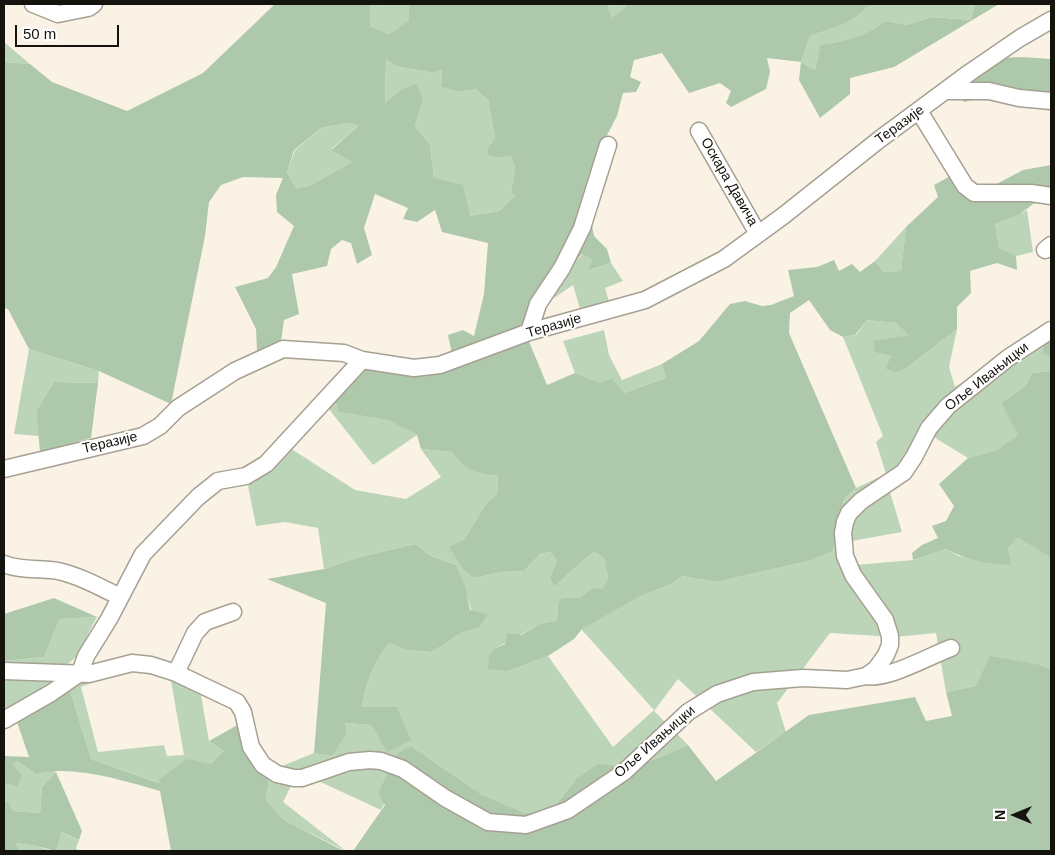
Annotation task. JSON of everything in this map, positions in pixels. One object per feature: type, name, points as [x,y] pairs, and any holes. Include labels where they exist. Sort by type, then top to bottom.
[{"type":"street","points":[[32,4],[58,14],[88,8],[94,4]]},
{"type":"street","name":"Теразије","points":[[4,469],[143,436],[160,426],[178,408],[235,371],[283,349],[344,353],[362,360],[414,368],[440,365],[528,332],[645,300],[724,259],[880,139],[1020,38],[1051,20]]},
{"type":"street","points":[[946,91],[989,92],[1019,98],[1051,101]]},
{"type":"street","points":[[919,111],[965,186],[974,193],[1031,193],[1051,196]]},
{"type":"street","name":"Оскара Давича","points":[[699,131],[758,234]]},
{"type":"street","points":[[528,332],[538,304],[562,268],[582,228],[608,145]]},
{"type":"street","name":"Оље Ивањицки","points":[[4,671],[80,673],[98,672],[132,663],[151,665],[176,673],[237,702],[243,712],[251,748],[264,765],[278,774],[302,778],[349,762],[382,761],[403,769],[445,798],[488,822],[526,825],[568,810],[624,772],[688,712],[716,694],[753,682],[802,678],[847,680],[866,676],[876,669],[890,646],[890,636],[885,620],[853,575],[845,556],[843,533],[845,522],[860,501],[904,472],[934,420],[948,406],[1008,358],[1051,330]]},
{"type":"street","points":[[4,720],[51,693],[80,673],[86,656],[143,554],[198,497],[218,481],[246,476],[266,464],[362,360]]},
{"type":"street","points":[[4,564],[13,568],[57,571],[82,578],[120,597]]},
{"type":"street","points":[[176,673],[195,633],[205,622],[233,612]]},
{"type":"street","points":[[866,676],[875,677],[887,674],[951,648]]},
{"type":"green space","points":[[275,4],[390,4],[370,6],[370,26],[389,34],[409,21],[409,5],[411,4],[609,4],[608,8],[612,18],[629,4],[870,4],[858,16],[810,36],[801,62],[767,58],[770,72],[766,89],[731,107],[726,103],[731,91],[720,83],[689,93],[662,53],[634,60],[630,77],[641,82],[636,92],[623,93],[617,116],[603,143],[590,215],[594,236],[607,249],[611,263],[589,270],[592,259],[582,254],[559,284],[528,339],[547,385],[575,373],[600,383],[612,379],[624,393],[666,378],[662,364],[699,341],[730,304],[745,301],[762,306],[771,305],[794,296],[788,270],[817,267],[834,260],[839,271],[852,264],[860,272],[875,261],[884,272],[901,271],[906,227],[938,197],[934,185],[954,174],[972,200],[1023,170],[1051,165],[1051,197],[1033,204],[1019,215],[995,224],[999,248],[1016,256],[1017,270],[997,263],[970,271],[971,293],[957,307],[957,329],[905,369],[895,373],[885,368],[892,356],[875,352],[873,341],[909,335],[896,323],[867,320],[855,335],[843,337],[830,330],[809,300],[790,313],[789,333],[856,488],[844,499],[833,551],[813,560],[716,582],[682,576],[672,584],[643,595],[582,629],[574,639],[548,656],[508,671],[488,669],[489,655],[496,648],[505,644],[507,633],[521,635],[542,623],[557,621],[558,603],[562,598],[581,598],[592,588],[603,589],[608,578],[604,558],[594,552],[554,587],[550,578],[557,560],[551,552],[540,554],[524,571],[502,572],[474,578],[464,570],[449,547],[464,540],[487,502],[497,494],[498,476],[482,474],[467,468],[452,452],[421,449],[417,435],[387,420],[339,412],[337,404],[321,399],[352,364],[411,372],[452,354],[448,335],[463,330],[474,336],[484,294],[488,243],[442,232],[435,210],[417,222],[403,219],[408,208],[375,194],[364,228],[372,255],[357,264],[351,243],[342,240],[331,249],[327,266],[292,274],[299,314],[284,320],[281,341],[257,351],[256,329],[235,287],[268,278],[276,267],[294,226],[277,212],[276,195],[283,178],[243,177],[221,185],[209,202],[205,236],[171,404],[99,371],[29,349],[8,309],[4,308],[4,62],[30,64],[52,82],[127,111],[203,73]],"holes":[[[386,59],[396,66],[433,73],[442,70],[441,87],[459,92],[476,89],[488,100],[495,138],[488,148],[487,154],[498,158],[511,156],[515,168],[511,193],[515,196],[499,211],[470,216],[463,185],[434,178],[430,145],[415,126],[423,99],[416,84],[403,89],[385,103]],[[348,123],[358,126],[331,150],[352,162],[309,186],[296,188],[287,172],[294,150],[321,128]]]},
{"type":"green space","points":[[411,4],[409,5],[410,21],[389,34],[370,26],[370,6]]},
{"type":"green space","points":[[609,4],[629,4],[612,19],[608,8]]},
{"type":"green space","points":[[870,4],[975,4],[971,20],[932,17],[907,25],[885,21],[870,31],[854,38],[820,45],[815,70],[801,62],[810,36],[858,16]]},
{"type":"green space","points":[[975,4],[999,4],[894,67],[850,78],[850,94],[820,118],[799,80],[801,62],[815,70],[820,45],[854,38],[870,31],[885,21],[907,25],[932,17],[971,20]]},
{"type":"green space","points":[[4,42],[30,64],[4,62]]},
{"type":"green space","points":[[386,58],[396,66],[433,73],[442,70],[441,87],[459,92],[476,89],[488,100],[495,138],[488,148],[498,158],[511,156],[515,168],[511,193],[515,196],[499,211],[470,216],[434,179],[430,145],[415,126],[423,99],[385,104]]},
{"type":"green space","points":[[1000,58],[1051,59],[1051,96],[1035,95],[1017,88],[1002,90],[964,102],[957,86]]},
{"type":"green space","points":[[348,123],[358,126],[331,149],[352,162],[309,186],[296,188],[287,172],[295,150],[321,128]]},
{"type":"green space","points":[[1027,210],[1033,252],[1016,256],[999,249],[995,224]]},
{"type":"green space","points":[[906,227],[901,271],[884,272],[875,261]]},
{"type":"green space","points":[[583,254],[592,259],[590,270],[611,263],[623,281],[605,288],[610,305],[581,312],[573,285],[545,304],[571,267]]},
{"type":"green space","points":[[867,320],[896,323],[910,335],[873,342],[893,356],[895,373],[905,369],[957,329],[949,367],[955,387],[1035,337],[1045,338],[1042,354],[1051,357],[1051,371],[1032,373],[1025,386],[1001,403],[1019,435],[997,450],[968,458],[932,436],[887,474],[889,489],[902,532],[846,542],[855,565],[913,560],[946,549],[959,556],[1010,565],[1008,549],[1018,536],[1051,558],[1051,670],[1040,665],[976,686],[946,692],[936,633],[895,637],[830,633],[777,703],[786,732],[756,752],[678,679],[654,711],[688,745],[636,767],[575,780],[552,810],[525,813],[481,794],[411,746],[381,810],[314,779],[291,786],[283,802],[346,851],[284,820],[266,800],[270,771],[314,753],[332,756],[345,723],[372,725],[411,740],[362,707],[371,673],[389,643],[406,650],[432,652],[461,633],[479,628],[456,565],[431,556],[415,544],[360,557],[324,569],[318,528],[285,522],[256,526],[248,486],[290,448],[355,490],[406,499],[441,477],[421,449],[452,452],[467,468],[483,474],[498,476],[497,494],[487,502],[464,540],[474,578],[502,572],[524,571],[540,554],[552,552],[557,560],[550,578],[554,587],[594,552],[604,558],[608,578],[603,590],[592,588],[581,599],[558,603],[557,621],[542,623],[496,648],[508,671],[548,656],[613,747],[654,710],[581,629],[643,595],[672,584],[682,576],[716,582],[813,560],[833,551],[844,499],[856,488],[886,474],[876,442],[883,436],[843,337],[856,335]]},
{"type":"green space","points":[[604,330],[609,355],[622,380],[662,364],[666,378],[624,393],[575,373],[563,341]]},
{"type":"green space","points":[[1051,337],[1051,357],[1042,354],[1045,338]]},
{"type":"green space","points":[[29,349],[99,371],[98,383],[54,382],[36,411],[39,436],[14,434]]},
{"type":"green space","points":[[1051,371],[1051,558],[1018,537],[1008,549],[1011,565],[977,561],[946,549],[913,560],[912,553],[922,545],[938,538],[932,526],[946,521],[954,506],[939,484],[968,458],[997,450],[1018,435],[1001,403],[1025,386],[1032,373]]},
{"type":"green space","points":[[54,382],[98,383],[91,438],[40,452],[36,411]]},
{"type":"green space","points":[[321,399],[337,404],[340,412],[387,420],[417,435],[373,465]]},
{"type":"green space","points":[[415,544],[431,556],[456,565],[465,586],[470,610],[488,614],[479,628],[461,633],[432,652],[406,650],[389,643],[379,658],[366,689],[362,707],[397,707],[411,740],[387,752],[372,725],[345,723],[346,734],[332,756],[314,753],[326,603],[267,579],[324,569],[360,557]]},
{"type":"green space","points":[[54,598],[97,617],[60,619],[44,657],[4,661],[4,614]]},
{"type":"green space","points":[[97,617],[76,657],[50,679],[46,704],[4,723],[4,661],[44,657],[60,619]]},
{"type":"green space","points":[[990,656],[1040,665],[1051,670],[1051,851],[353,851],[385,805],[378,793],[398,753],[411,746],[481,794],[525,813],[552,810],[575,780],[598,764],[636,767],[688,745],[716,781],[809,715],[915,697],[926,721],[952,716],[946,692],[976,686]]},
{"type":"green space","points":[[122,670],[81,687],[98,752],[164,745],[167,756],[184,755],[170,675],[199,684],[209,741],[224,751],[210,764],[160,783],[91,759],[70,690],[69,677]]},
{"type":"green space","points":[[69,677],[70,690],[91,759],[159,783],[160,779],[187,759],[210,764],[224,751],[209,741],[250,718],[270,771],[266,800],[284,820],[344,851],[171,851],[160,791],[81,772],[50,771],[36,774],[17,761],[12,764],[22,775],[17,787],[4,783],[4,756],[29,757],[17,722],[45,704],[50,679]]},
{"type":"green space","points":[[17,761],[36,774],[49,770],[56,772],[42,787],[40,813],[13,811],[8,801],[4,802],[4,783],[17,787],[11,764]]},
{"type":"green space","points":[[56,772],[82,831],[79,840],[61,832],[56,851],[16,843],[19,851],[4,851],[4,802],[8,801],[13,811],[40,813],[42,787]]},
{"type":"green space","points":[[60,832],[79,840],[76,848],[78,851],[56,851]]},
{"type":"green space","points":[[16,843],[36,846],[52,851],[19,851]]}]
